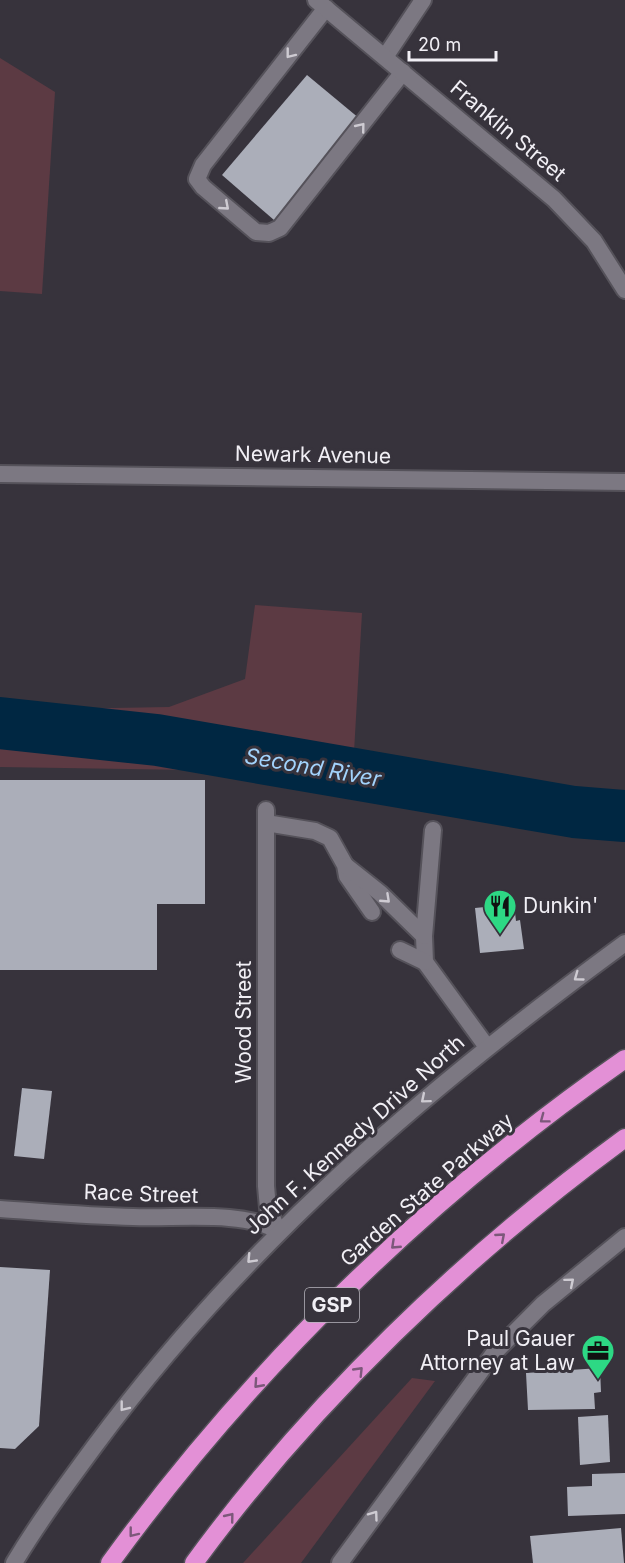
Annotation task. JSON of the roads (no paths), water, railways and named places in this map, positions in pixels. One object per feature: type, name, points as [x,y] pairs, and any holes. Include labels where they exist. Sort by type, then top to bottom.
[{"type":"highway","name":"Garden State Parkway","points":[[111,1563],[182,1471],[327,1311],[445,1201],[527,1131],[625,1059]]},
{"type":"highway","points":[[194,1563],[297,1437],[405,1325],[513,1226],[625,1138]]},
{"type":"main road","points":[[385,57],[423,0]]},
{"type":"main road","points":[[321,4],[203,165],[197,179],[203,187],[256,232],[269,233],[280,228],[403,72]]},
{"type":"main road","name":"Franklin Street","points":[[321,4],[569,213],[594,241],[625,290]]},
{"type":"main road","name":"Newark Avenue","points":[[0,474],[625,482]]},
{"type":"main road","name":"Wood Street","points":[[278,1231],[268,1208],[266,1186],[266,817],[322,833],[330,838],[345,865]]},
{"type":"main road","points":[[425,962],[424,936],[433,830]]},
{"type":"main road","points":[[345,865],[347,876],[372,912]]},
{"type":"main road","points":[[345,865],[380,893],[424,936]]},
{"type":"main road","name":"John F. Kennedy Drive North","points":[[14,1563],[68,1482],[147,1377],[214,1299],[278,1231],[397,1123],[487,1047],[625,942]]},
{"type":"main road","points":[[400,950],[425,962],[487,1047]]},
{"type":"main road","name":"Race Street","points":[[0,1209],[117,1217],[244,1219],[266,1224],[278,1231]]},
{"type":"main road","points":[[340,1563],[494,1353],[543,1304],[625,1237]]},
{"type":"waterway","name":"Second River","points":[[0,723],[157,740],[574,812],[625,816]]},
{"type":"place","name":"Dunkin'","points":[[500,935]]},
{"type":"place","name":"Paul Gauer Attorney at Law","points":[[598,1380]]}]
